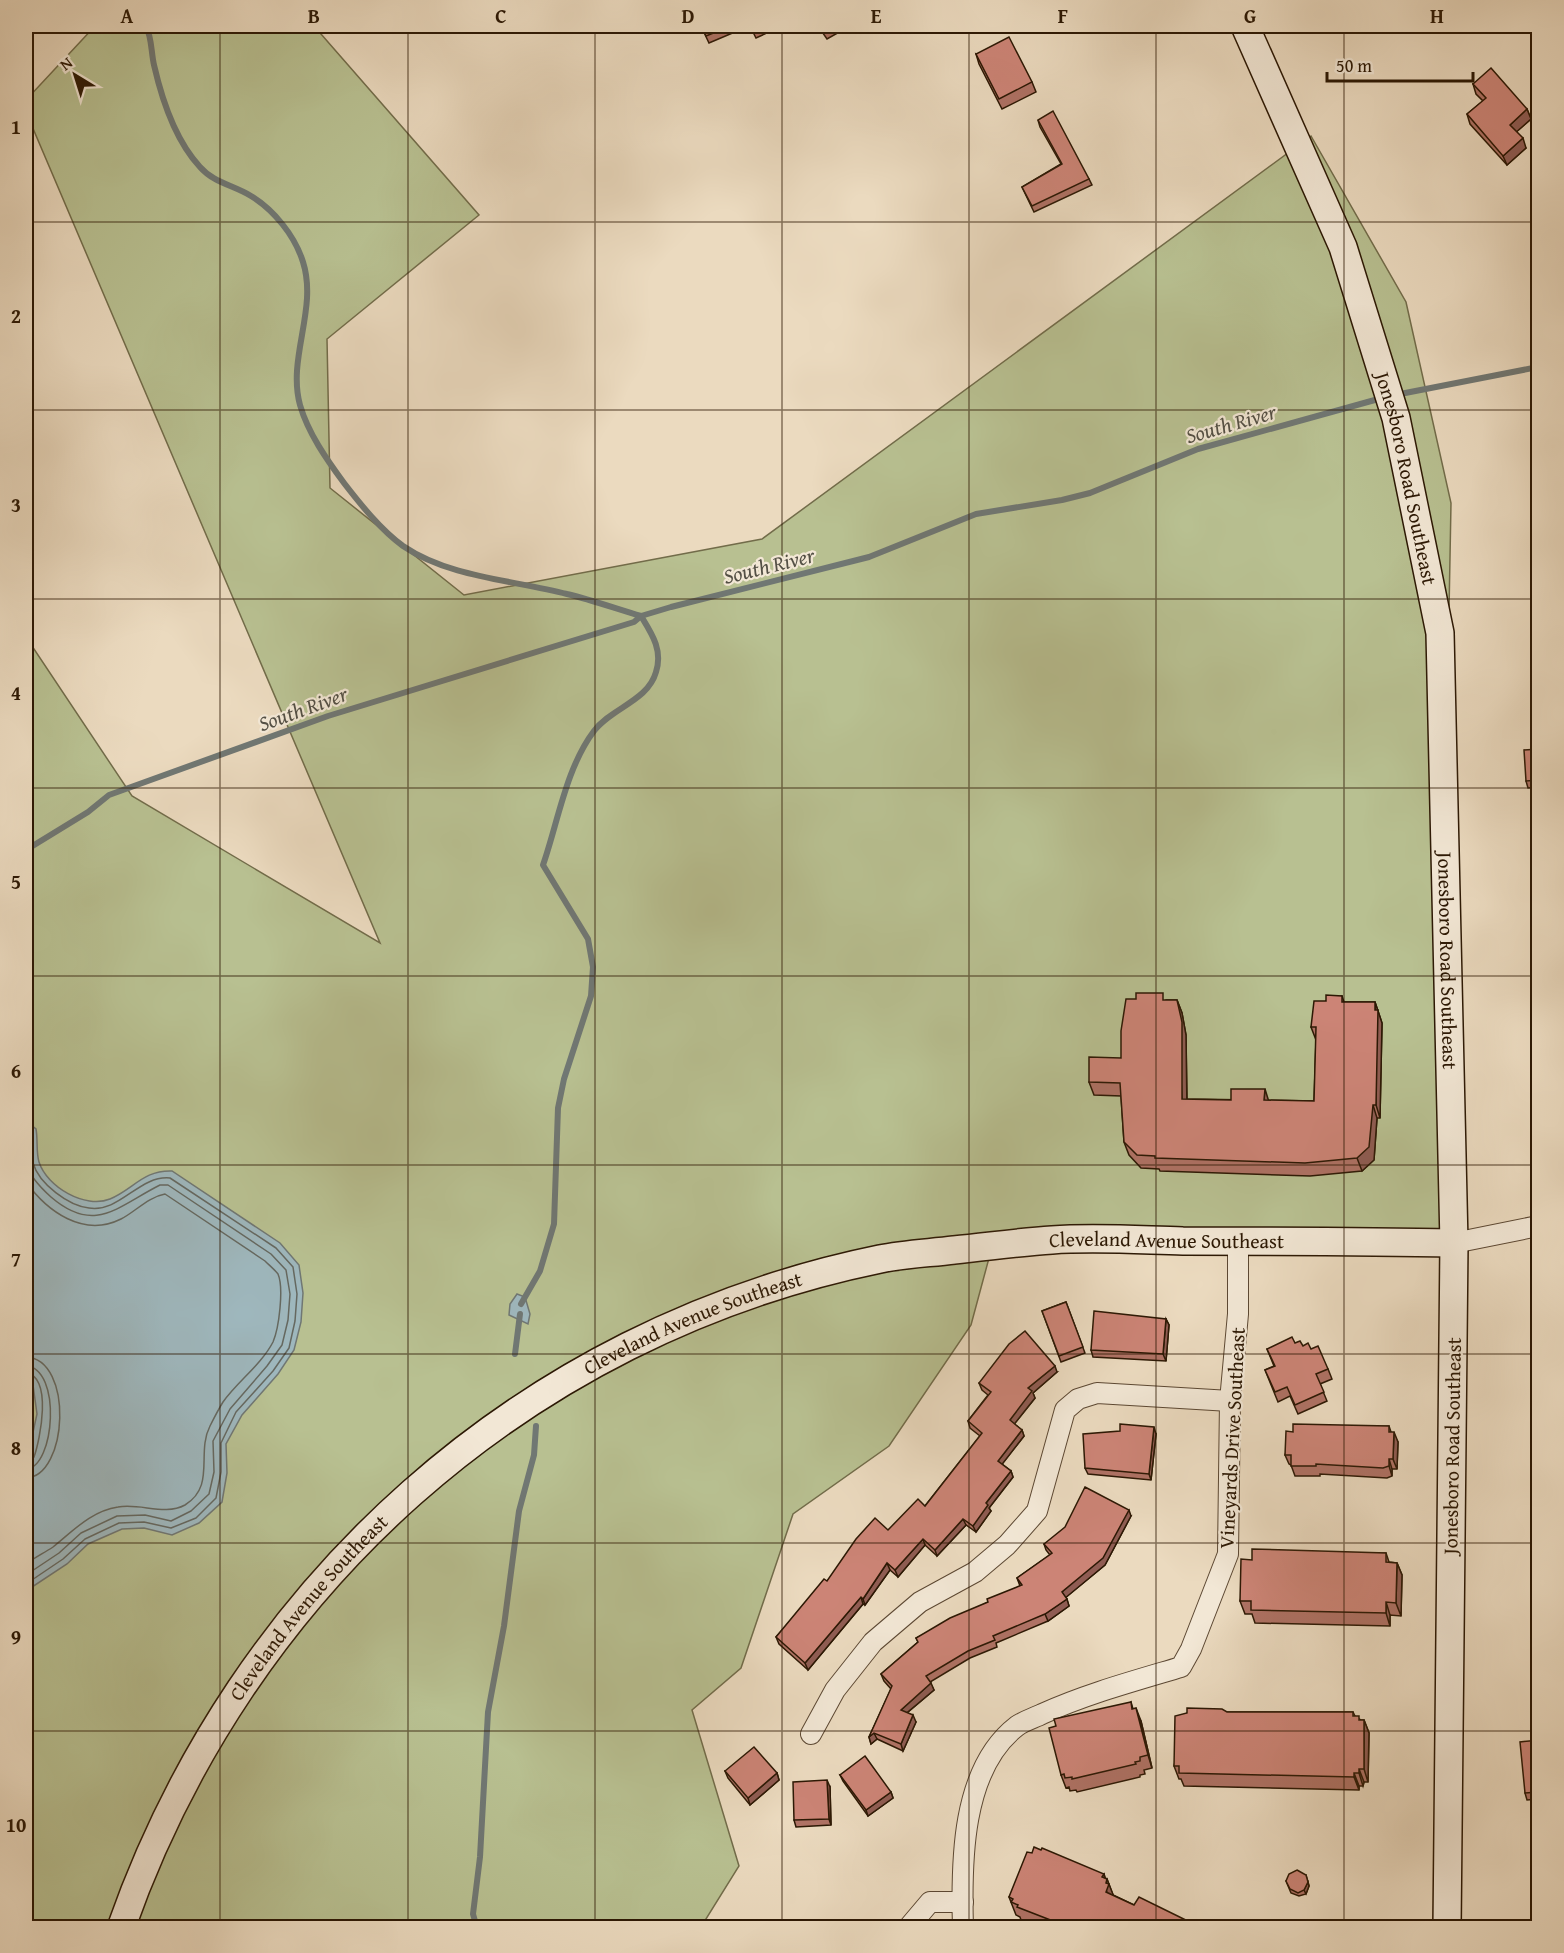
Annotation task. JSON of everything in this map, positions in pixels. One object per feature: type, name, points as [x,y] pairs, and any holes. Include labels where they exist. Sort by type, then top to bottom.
[{"type":"main road","name":"Jonesboro Road Southeast","points":[[1245,26],[1343,247],[1396,418],[1440,633],[1454,1243],[1447,1928]]},
{"type":"main road","name":"Cleveland Avenue Southeast","points":[[120,1928],[163,1822],[196,1758],[240,1687],[294,1614],[352,1548],[422,1484],[494,1427],[587,1368],[677,1323],[769,1288],[884,1258],[1054,1240],[1454,1243]]},
{"type":"street","name":"Cleveland Avenue Southeast","points":[[1454,1243],[1539,1226]]},
{"type":"street","name":"Vineyards Drive Southeast","points":[[963,1928],[969,1821],[975,1789],[988,1757],[1017,1726],[1071,1700],[1181,1667],[1191,1649],[1228,1554],[1230,1401],[1238,1314],[1238,1241]]},
{"type":"street","points":[[811,1734],[835,1690],[873,1642],[921,1602],[975,1572],[1007,1545],[1037,1511],[1065,1410],[1078,1399],[1096,1393],[1230,1401]]},
{"type":"street","points":[[908,1928],[930,1902],[963,1902]]},
{"type":"green space","points":[[95,26],[314,26],[479,215],[327,339],[330,488],[464,595],[762,539],[1311,136],[1406,302],[1451,503],[1444,882],[1457,1233],[1067,1236],[989,1258],[971,1325],[889,1446],[793,1514],[741,1668],[692,1710],[739,1866],[701,1927],[26,1927],[26,637],[132,796],[380,943],[26,112],[26,100]]},
{"type":"water","points":[[26,1121],[36,1129],[38,1158],[43,1171],[50,1180],[68,1194],[89,1201],[110,1199],[146,1177],[172,1171],[280,1243],[299,1265],[303,1293],[301,1322],[294,1350],[278,1374],[242,1415],[226,1444],[227,1473],[222,1502],[199,1523],[172,1535],[144,1528],[122,1529],[88,1544],[67,1564],[26,1591],[26,1464],[37,1414],[33,1385],[26,1377]]},
{"type":"water","points":[[517,1294],[525,1297],[530,1314],[528,1324],[509,1315],[510,1304]]},
{"type":"building","points":[[702,26],[731,26],[706,36]]},
{"type":"building","points":[[750,26],[766,26],[753,32]]},
{"type":"building","points":[[1009,37],[1032,82],[999,99],[976,54]]},
{"type":"building","points":[[1491,68],[1527,109],[1510,125],[1523,138],[1503,156],[1467,114],[1486,98],[1473,84]]},
{"type":"building","points":[[1053,111],[1089,179],[1032,206],[1022,187],[1062,164],[1038,120]]},
{"type":"building","points":[[1539,749],[1539,780],[1526,781],[1524,750]]},
{"type":"building","points":[[1136,993],[1163,993],[1163,1000],[1177,1000],[1182,1022],[1182,1099],[1231,1100],[1231,1089],[1265,1089],[1264,1100],[1314,1101],[1316,1027],[1311,1027],[1314,1001],[1326,1001],[1326,995],[1342,996],[1342,1002],[1375,1002],[1375,1010],[1378,1010],[1376,1105],[1373,1105],[1369,1147],[1357,1158],[1305,1163],[1155,1158],[1155,1156],[1137,1155],[1124,1142],[1120,1083],[1089,1082],[1089,1057],[1121,1058],[1121,1031],[1126,999],[1136,999]]},
{"type":"building","points":[[1066,1302],[1083,1347],[1059,1356],[1042,1311]]},
{"type":"building","points":[[1094,1311],[1166,1319],[1163,1354],[1091,1350]]},
{"type":"building","points":[[1025,1331],[1055,1366],[1028,1388],[1032,1391],[1010,1420],[1022,1430],[998,1461],[1011,1471],[986,1503],[988,1505],[973,1526],[963,1519],[935,1550],[923,1539],[895,1570],[887,1563],[863,1599],[861,1597],[805,1663],[776,1637],[824,1579],[827,1581],[856,1539],[875,1518],[888,1530],[918,1499],[925,1506],[982,1433],[968,1421],[991,1392],[979,1383],[1009,1344]]},
{"type":"building","points":[[1292,1337],[1295,1343],[1300,1341],[1303,1346],[1308,1343],[1311,1349],[1318,1346],[1328,1369],[1316,1374],[1324,1392],[1295,1405],[1287,1387],[1275,1392],[1265,1370],[1275,1366],[1267,1349]]},
{"type":"building","points":[[1120,1424],[1154,1427],[1149,1474],[1085,1468],[1083,1434],[1120,1431]]},
{"type":"building","points":[[1293,1424],[1389,1426],[1389,1432],[1394,1432],[1393,1459],[1389,1459],[1389,1466],[1383,1468],[1316,1464],[1316,1466],[1291,1466],[1291,1455],[1285,1455],[1286,1431],[1293,1432]]},
{"type":"building","points":[[1085,1487],[1129,1510],[1103,1558],[1062,1592],[1067,1599],[1045,1614],[993,1636],[995,1640],[968,1651],[926,1676],[931,1683],[901,1710],[913,1715],[901,1744],[874,1733],[869,1737],[892,1686],[881,1674],[918,1642],[916,1638],[950,1618],[988,1602],[987,1599],[1022,1585],[1017,1578],[1052,1553],[1044,1544],[1065,1527]]},
{"type":"building","points":[[1252,1549],[1386,1553],[1386,1562],[1397,1563],[1396,1603],[1386,1602],[1386,1613],[1251,1610],[1251,1601],[1240,1601],[1241,1559],[1252,1560]]},
{"type":"building","points":[[1131,1702],[1132,1709],[1136,1708],[1148,1755],[1140,1757],[1140,1761],[1135,1762],[1136,1764],[1072,1779],[1072,1777],[1065,1778],[1064,1774],[1061,1775],[1049,1728],[1056,1726],[1054,1719]]},
{"type":"building","points":[[1187,1708],[1222,1709],[1227,1712],[1353,1712],[1353,1716],[1359,1716],[1359,1720],[1364,1720],[1364,1769],[1359,1769],[1359,1773],[1354,1773],[1354,1777],[1179,1773],[1179,1766],[1174,1766],[1175,1716],[1187,1713]]},
{"type":"building","points":[[1539,1740],[1539,1792],[1525,1793],[1520,1742]]},
{"type":"building","points":[[754,1747],[777,1773],[748,1798],[725,1771]]},
{"type":"building","points":[[865,1756],[891,1792],[866,1810],[840,1775]]},
{"type":"building","points":[[827,1780],[829,1819],[794,1820],[793,1782]]},
{"type":"building","points":[[1034,1847],[1041,1850],[1042,1848],[1104,1874],[1102,1877],[1107,1879],[1106,1883],[1109,1884],[1106,1892],[1134,1905],[1139,1897],[1202,1928],[1071,1928],[1017,1907],[1018,1905],[1011,1902],[1013,1899],[1009,1897],[1027,1852],[1032,1853]]},
{"type":"building","points":[[1297,1870],[1306,1875],[1308,1882],[1304,1890],[1298,1893],[1290,1889],[1286,1881],[1289,1874]]},
{"type":"building","points":[[1533,1917],[1539,1917],[1539,1928],[1527,1928],[1527,1922],[1533,1922]]},
{"type":"waterway","points":[[146,26],[165,106],[183,145],[211,177],[260,202],[283,224],[295,243],[307,280],[305,316],[297,369],[300,405],[319,446],[357,500],[395,540],[421,557],[462,572],[547,589],[641,616],[655,642],[658,664],[652,682],[637,697],[601,723],[584,746],[570,778],[543,865],[588,939],[593,967],[591,996],[564,1079],[558,1108],[554,1224],[540,1271],[521,1304]]},
{"type":"waterway","name":"South River","points":[[1395,395],[1538,367]]},
{"type":"waterway","name":"South River","points":[[26,850],[88,812],[109,795],[328,716],[634,622],[641,616],[671,607],[869,557],[976,514],[1062,500],[1090,493],[1198,449],[1382,398]]},
{"type":"waterway","points":[[515,1354],[520,1314]]},
{"type":"waterway","points":[[477,1928],[473,1914],[480,1857],[488,1712],[504,1626],[519,1511],[534,1455],[536,1426]]}]
